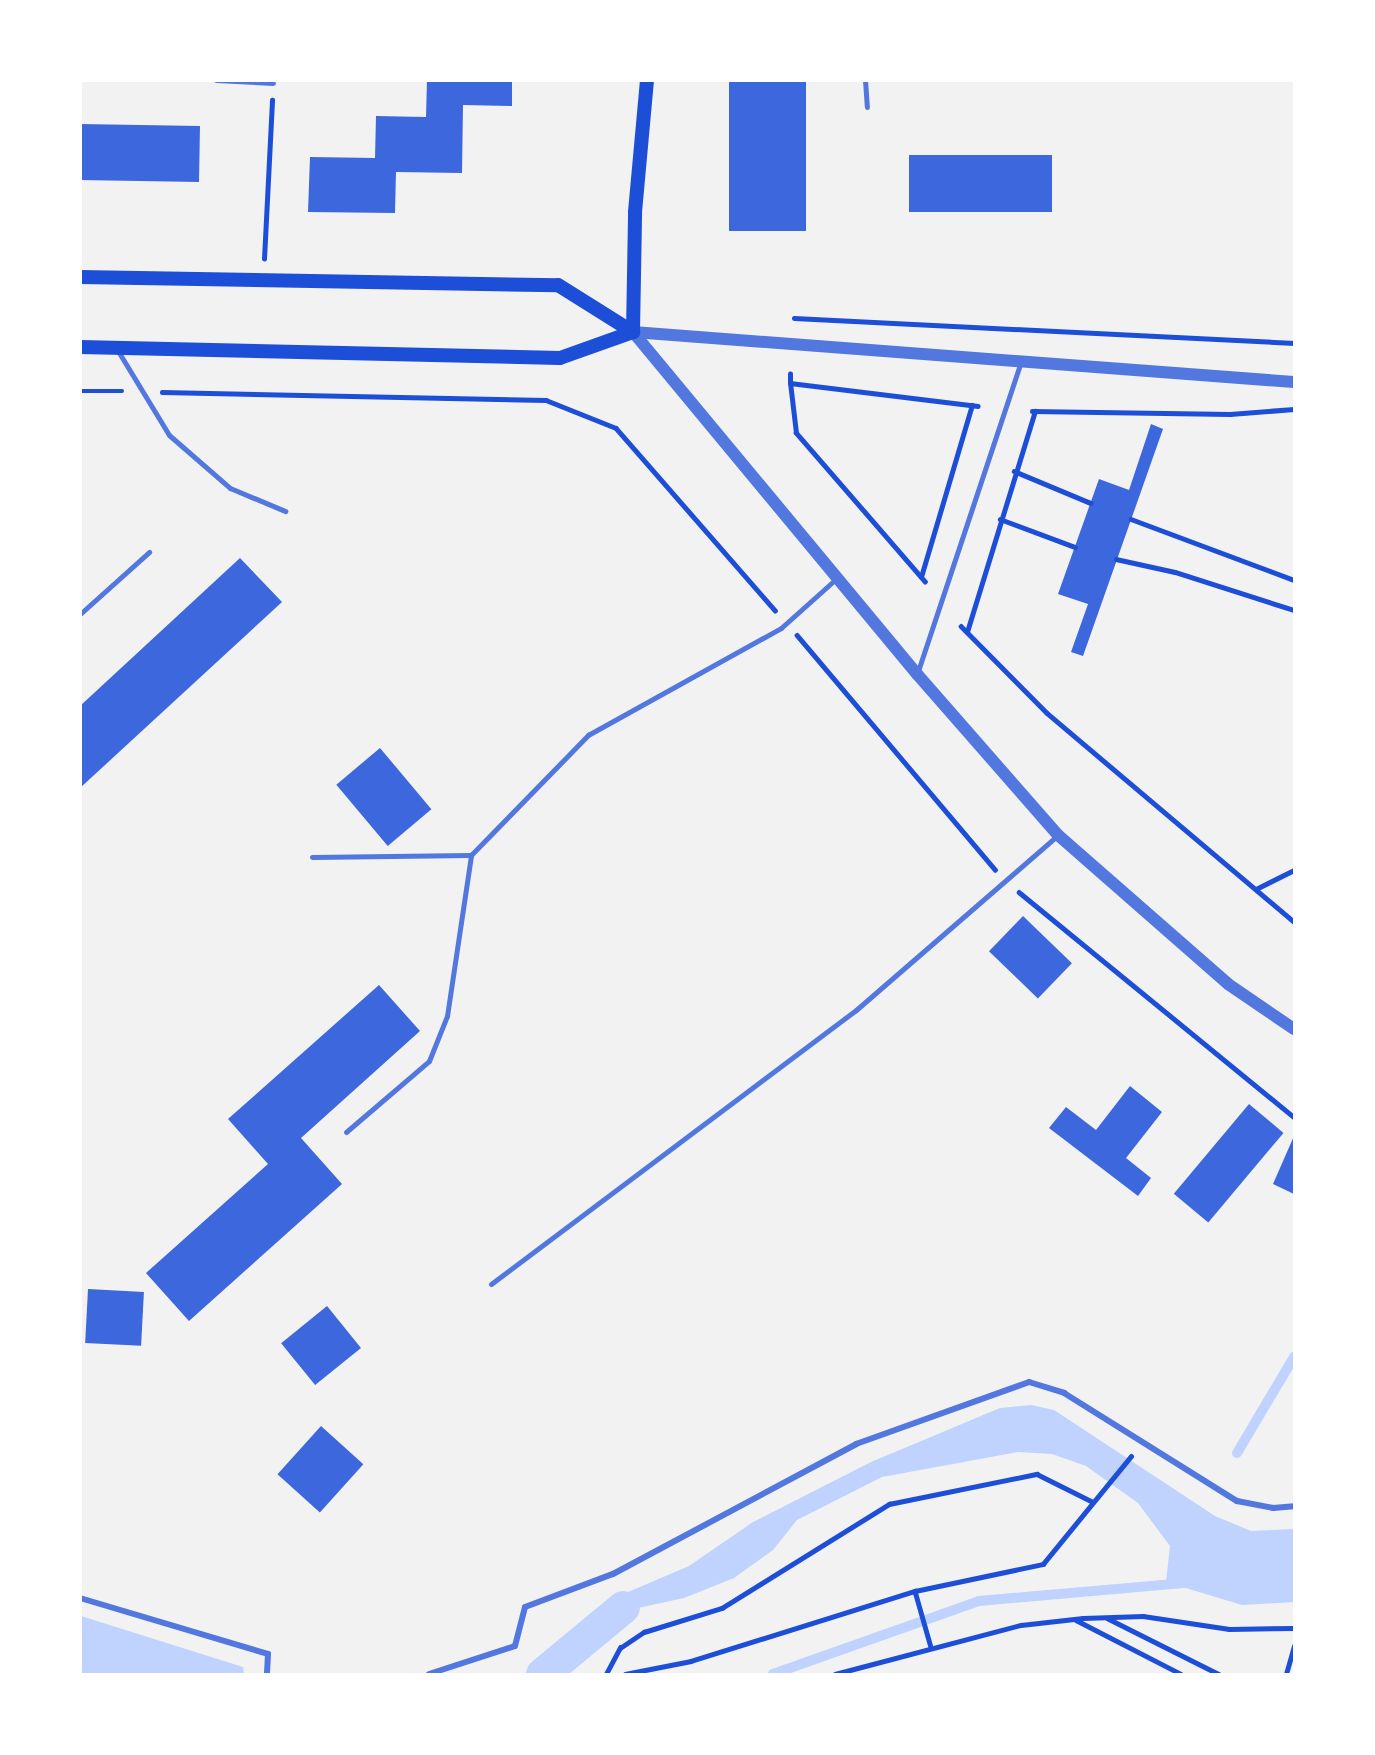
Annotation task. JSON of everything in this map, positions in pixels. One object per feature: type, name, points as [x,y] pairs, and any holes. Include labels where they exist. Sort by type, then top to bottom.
[{"type":"main road","points":[[634,332],[635,212],[647,80]]},
{"type":"main road","points":[[80,277],[558,285],[634,332]]},
{"type":"main road","points":[[80,347],[560,358],[634,332]]},
{"type":"street","points":[[634,332],[1020,364],[1294,382]]},
{"type":"street","points":[[634,332],[917,674],[1058,835],[1228,984],[1294,1029]]},
{"type":"street","points":[[429,1675],[515,1646],[525,1606],[613,1574],[735,1505],[856,1444],[1030,1382],[1064,1393],[1237,1501],[1273,1508],[1294,1506]]},
{"type":"street","points":[[80,1598],[268,1654],[267,1675]]},
{"type":"lane","points":[[216,80],[273,83]]},
{"type":"lane","points":[[865,80],[867,107]]},
{"type":"lane","points":[[116,348],[169,436],[230,488],[285,511]]},
{"type":"lane","points":[[917,674],[1020,364]]},
{"type":"lane","points":[[80,614],[149,552]]},
{"type":"lane","points":[[346,1132],[429,1061],[447,1016],[471,855],[588,735],[781,628],[837,578]]},
{"type":"lane","points":[[491,1284],[856,1010],[1058,835]]},
{"type":"lane","points":[[312,857],[471,855]]},
{"type":"path","points":[[264,281],[273,83]]},
{"type":"path","points":[[794,318],[1294,343]]},
{"type":"path","points":[[790,374],[796,433],[925,582]]},
{"type":"path","points":[[790,383],[975,405],[949,478],[921,577]]},
{"type":"path","points":[[966,632],[1034,411],[1230,414],[1294,409]]},
{"type":"path","points":[[1014,471],[1091,503]]},
{"type":"path","points":[[949,478],[959,481]]},
{"type":"path","points":[[998,492],[1007,495]]},
{"type":"path","points":[[1000,519],[1075,547]]},
{"type":"path","points":[[1132,519],[1294,580]]},
{"type":"path","points":[[1116,559],[1175,572],[1294,610]]},
{"type":"path","points":[[961,626],[1047,713],[1294,922]]},
{"type":"path","points":[[1256,889],[1294,870]]},
{"type":"path","points":[[625,1675],[691,1661],[915,1591],[1044,1564],[1091,1501],[1133,1454]]},
{"type":"path","points":[[606,1675],[620,1648],[644,1632],[722,1608],[889,1504],[1037,1474],[1091,1501]]},
{"type":"path","points":[[915,1591],[931,1647]]},
{"type":"path","points":[[835,1675],[931,1647],[1021,1625],[1074,1619],[1143,1616],[1230,1629],[1294,1629]]},
{"type":"path","points":[[1107,1618],[1219,1675]]},
{"type":"path","points":[[1074,1619],[1181,1675]]},
{"type":"path","points":[[1286,1675],[1294,1646]]},
{"type":"water","points":[[1031,1405],[1054,1410],[1215,1516],[1251,1531],[1294,1529],[1294,1602],[1242,1605],[1166,1582],[1170,1546],[1138,1503],[1086,1466],[1052,1454],[1018,1452],[882,1477],[797,1520],[773,1550],[734,1578],[684,1598],[638,1608],[589,1642],[587,1622],[607,1601],[689,1566],[753,1522],[871,1462],[1000,1408]]},
{"type":"water","points":[[81,1616],[243,1667],[244,1674],[81,1674]]},
{"type":"building","points":[[427,80],[512,80],[512,106],[463,105],[462,173],[396,172],[395,213],[308,212],[310,157],[375,158],[376,116],[426,117]]},
{"type":"building","points":[[729,80],[806,80],[806,231],[729,231]]},
{"type":"building","points":[[80,124],[200,126],[199,182],[80,180]]},
{"type":"building","points":[[909,155],[1052,155],[1052,212],[909,212]]},
{"type":"building","points":[[1151,424],[1163,429],[1083,656],[1071,652],[1088,604],[1058,594],[1099,479],[1129,490]]},
{"type":"building","points":[[240,558],[282,602],[80,788],[80,706]]},
{"type":"building","points":[[380,748],[431,809],[388,846],[336,785]]},
{"type":"building","points":[[1023,916],[1072,963],[1038,998],[989,951]]},
{"type":"building","points":[[379,985],[420,1031],[301,1138],[342,1184],[189,1321],[146,1273],[268,1164],[228,1119]]},
{"type":"building","points":[[1130,1086],[1162,1112],[1126,1158],[1151,1178],[1138,1196],[1049,1128],[1066,1107],[1096,1130]]},
{"type":"building","points":[[1249,1104],[1283,1133],[1208,1223],[1174,1194]]},
{"type":"building","points":[[1294,1136],[1294,1194],[1273,1184]]},
{"type":"building","points":[[88,1289],[144,1292],[141,1346],[85,1343]]},
{"type":"building","points":[[327,1306],[361,1348],[315,1385],[281,1343]]},
{"type":"building","points":[[321,1426],[363,1464],[320,1512],[278,1474]]},
{"type":"waterway","points":[[1237,1453],[1294,1357]]},
{"type":"waterway","points":[[773,1674],[979,1601],[1186,1583]]},
{"type":"waterway","points":[[542,1674],[623,1607]]}]
